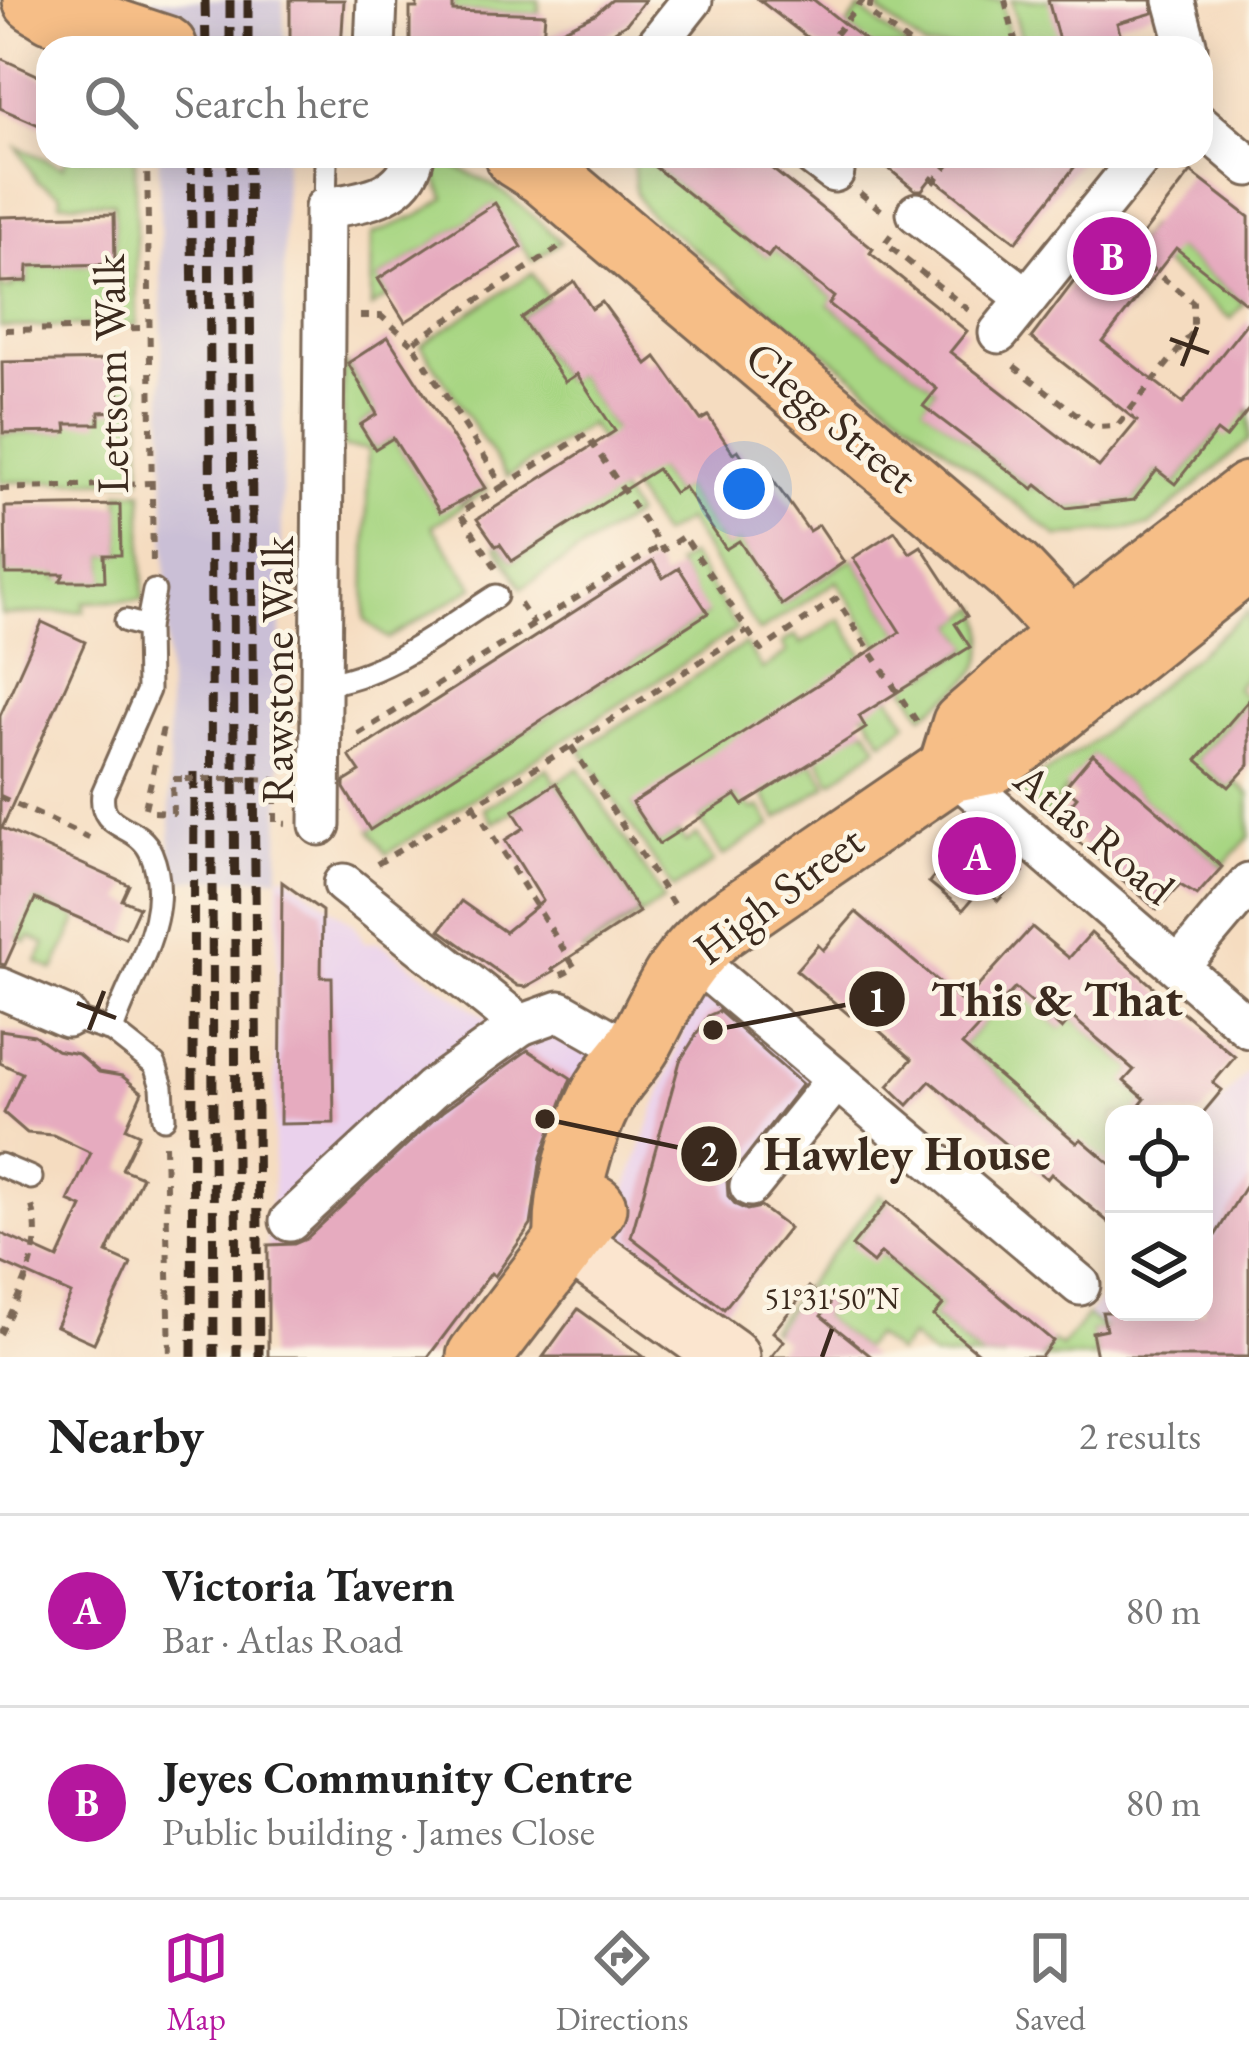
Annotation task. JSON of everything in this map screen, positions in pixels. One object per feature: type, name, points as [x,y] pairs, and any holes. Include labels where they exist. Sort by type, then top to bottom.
[{"type":"main road","points":[[35,0],[53,11],[129,36]]},
{"type":"main road","name":"Clegg Street","points":[[547,168],[1036,592],[1089,652]]},
{"type":"main road","points":[[1089,652],[1249,494]]},
{"type":"main road","points":[[934,748],[964,725],[1249,558]]},
{"type":"main road","name":"High Street","points":[[479,1357],[590,1212],[620,1155],[643,1074],[638,1047],[666,986],[694,950],[934,748]]},
{"type":"street","points":[[376,36],[377,0]]},
{"type":"street","points":[[670,36],[692,0]]},
{"type":"street","points":[[1174,0],[1184,36]]},
{"type":"street","points":[[1213,135],[1249,166]]},
{"type":"street","points":[[325,208],[388,193],[411,168]]},
{"type":"street","points":[[993,339],[1132,168]]},
{"type":"street","name":"Rawstone Walk","points":[[301,823],[322,684],[325,208]]},
{"type":"street","points":[[899,216],[1027,298]]},
{"type":"street","name":"Atlas Road","points":[[934,748],[1249,1028]]},
{"type":"street","points":[[344,884],[511,1017]]},
{"type":"street","name":"Atlas Road","points":[[1179,966],[1249,884]]},
{"type":"street","points":[[694,950],[835,1081],[1080,1285]]},
{"type":"street","points":[[2,996],[67,1017]]},
{"type":"street","points":[[290,1221],[511,1017],[560,1011],[609,1039],[638,1047]]},
{"type":"street","points":[[750,1186],[835,1081]]},
{"type":"street","points":[[567,1241],[730,1357]]},
{"type":"lane","name":"Rawstone Walk","points":[[325,208],[326,168]]},
{"type":"lane","points":[[112,1030],[156,928],[157,875],[150,848],[137,834],[107,818],[101,808],[103,793],[148,690],[137,624],[154,591]]},
{"type":"lane","points":[[322,684],[353,681],[391,662],[502,593]]},
{"type":"lane","points":[[67,1017],[112,1030],[155,1065],[164,1118]]},
{"type":"lane","points":[[0,1165],[31,1178]]},
{"type":"path","points":[[835,36],[867,0]]},
{"type":"path","points":[[867,0],[869,13],[899,36]]},
{"type":"path","points":[[1005,0],[1014,36]]},
{"type":"path","name":"Lettsom Walk","points":[[147,168],[154,591]]},
{"type":"path","points":[[829,168],[899,216],[885,243],[1093,427],[1117,426],[1193,332],[1193,302],[1089,221]]},
{"type":"path","points":[[412,343],[568,238]]},
{"type":"path","points":[[326,316],[381,316],[412,343],[503,486]]},
{"type":"path","points":[[5,330],[147,328]]},
{"type":"path","points":[[496,570],[460,513],[586,434],[663,550],[684,536],[761,650],[836,598],[934,748]]},
{"type":"path","points":[[0,489],[149,484]]},
{"type":"path","name":"Rawstone Walk","points":[[353,738],[660,546]]},
{"type":"path","points":[[502,593],[535,625]]},
{"type":"path","points":[[344,884],[572,746],[748,631]]},
{"type":"path","points":[[141,821],[164,738],[163,717]]},
{"type":"path","points":[[572,746],[694,950]]},
{"type":"path","points":[[167,813],[173,813],[172,779],[274,779],[275,822],[301,823]]},
{"type":"path","points":[[0,797],[108,846]]},
{"type":"path","points":[[473,806],[574,968],[511,1017]]},
{"type":"path","points":[[164,1118],[170,1357]]},
{"type":"path","points":[[0,1334],[31,1269],[37,1238],[33,1204],[23,1198],[31,1178]]},
{"type":"shaded area","points":[[151,0],[283,0],[284,36],[153,36]]},
{"type":"shaded area","points":[[159,168],[285,168],[279,877],[171,881]]},
{"type":"shaded area","points":[[286,875],[355,925],[364,942],[380,943],[489,1020],[527,1006],[602,1060],[533,1203],[541,1211],[428,1357],[268,1357],[267,1221],[273,1190],[279,877]]},
{"type":"shaded area","points":[[712,997],[817,1082],[756,1202],[789,1228],[716,1321],[621,1243],[612,1228],[692,1007]]},
{"type":"shaded area","points":[[1249,1069],[1249,1357],[1053,1357],[1105,1295],[1105,1321],[1213,1321],[1213,1111]]},
{"type":"shaded area","points":[[1105,1240],[1105,1295],[1099,1247]]},
{"type":"green space","points":[[453,0],[539,0],[539,14],[453,11]]},
{"type":"green space","points":[[886,0],[1001,0],[1009,36],[910,36],[879,11]]},
{"type":"green space","points":[[1011,0],[1058,0],[1067,36],[1021,36]]},
{"type":"green space","points":[[860,9],[894,36],[860,36],[847,26]]},
{"type":"green space","points":[[17,147],[36,155],[36,168],[135,168],[137,325],[0,327],[0,282],[4,288],[27,283],[28,266],[115,264],[114,202],[60,203],[61,194],[37,181]]},
{"type":"green space","points":[[435,168],[456,168],[473,175],[531,214],[561,242],[532,261],[494,204],[378,279],[389,296],[371,307],[372,234],[418,216],[445,198]]},
{"type":"green space","points":[[633,168],[657,168],[767,256],[774,249],[834,297],[829,305],[937,389],[924,406],[1032,489],[1037,485],[1066,508],[1094,505],[1095,510],[1108,509],[1108,503],[1134,500],[1157,470],[1176,484],[1217,431],[1249,409],[1249,440],[1149,526],[1058,537],[652,216],[636,192]]},
{"type":"green space","points":[[1149,226],[1244,303],[1231,319],[1136,243]]},
{"type":"green space","points":[[532,273],[548,299],[521,318],[564,381],[577,374],[619,437],[631,430],[673,493],[684,487],[726,548],[739,541],[782,605],[853,558],[927,675],[970,648],[955,624],[980,607],[985,645],[975,672],[965,683],[923,715],[837,581],[759,632],[687,520],[661,535],[590,424],[507,477],[421,345]]},
{"type":"green space","points":[[346,364],[377,413],[360,425],[375,449],[393,438],[440,511],[458,500],[461,504],[483,485],[487,490],[432,526],[474,587],[388,639],[365,620],[368,449],[343,447]]},
{"type":"green space","points":[[118,381],[136,381],[140,386],[141,480],[0,482],[0,434],[66,431],[66,412],[99,412]]},
{"type":"green space","points":[[142,491],[143,600],[84,602],[84,611],[1,615],[0,558],[5,557],[6,574],[57,556],[57,578],[104,581],[104,555],[121,554],[119,492]]},
{"type":"green space","points":[[620,491],[635,515],[522,588],[496,546],[500,544],[512,561]]},
{"type":"green space","points":[[690,555],[737,629],[386,854],[370,830],[707,614],[676,564]]},
{"type":"green space","points":[[1249,611],[1249,673],[1236,688],[1249,700],[1197,759],[1228,787],[1234,781],[1249,794],[1249,837],[1222,867],[1093,755],[1044,818],[1022,799],[1026,784],[1084,748]]},
{"type":"green space","points":[[840,619],[907,723],[883,742],[865,712],[633,804],[658,844],[678,832],[686,843],[697,835],[714,862],[673,889],[581,750],[745,644],[762,669],[787,653],[782,643],[795,635],[801,644]]},
{"type":"green space","points":[[866,728],[878,747],[832,782],[811,746]]},
{"type":"green space","points":[[812,762],[827,785],[778,819],[756,782],[798,771]]},
{"type":"green space","points":[[547,768],[556,783],[579,768],[664,900],[583,952],[574,939],[596,941],[639,912],[556,784],[493,823],[484,809]]},
{"type":"green space","points":[[736,795],[753,810],[760,806],[771,825],[723,856],[699,818]]},
{"type":"green space","points":[[14,890],[78,918],[54,970],[37,962],[45,944],[29,937],[26,942],[0,930]]},
{"type":"green space","points":[[1040,960],[1041,1011],[1061,1028],[1072,1017],[1134,1070],[1125,1082],[1145,1099],[1143,1105],[1105,1105],[1105,1161],[968,1050],[933,1078]]},
{"type":"green space","points":[[880,1194],[888,1202],[853,1245],[881,1253],[943,1305],[934,1317],[974,1351],[1005,1357],[933,1357],[911,1337],[897,1353],[874,1335],[862,1349],[821,1316],[830,1304],[809,1288],[773,1332],[770,1329]]},
{"type":"green space","points":[[1087,1316],[1106,1329],[1092,1332],[1097,1357],[1041,1357],[1053,1341],[1061,1347]]},
{"type":"building","points":[[290,0],[344,0],[342,36],[290,36]]},
{"type":"building","points":[[417,0],[453,0],[453,11],[545,14],[543,36],[410,36],[410,8],[417,8]]},
{"type":"building","points":[[612,0],[645,0],[627,23],[607,36],[549,36],[595,14]]},
{"type":"building","points":[[759,0],[814,0],[860,36],[806,36]]},
{"type":"building","points":[[1048,0],[1151,0],[1153,13],[1117,23],[1121,36],[1058,36]]},
{"type":"building","points":[[0,58],[36,74],[36,124],[0,108]]},
{"type":"building","points":[[656,168],[771,168],[967,331],[950,352],[1099,467],[1137,421],[1031,338],[1097,251],[1107,241],[1126,256],[1191,172],[1249,217],[1249,306],[1176,248],[1103,342],[1183,403],[1249,320],[1249,409],[1226,438],[1217,431],[1175,484],[1157,470],[1134,500],[1066,508],[1037,485],[1033,489],[923,406],[937,389],[829,304],[834,297],[774,249],[768,257]]},
{"type":"building","points":[[888,168],[1074,168],[1016,242],[932,177],[922,190],[915,190]]},
{"type":"building","points":[[495,203],[522,247],[405,322],[378,279]]},
{"type":"building","points":[[114,214],[115,264],[28,266],[27,281],[0,282],[0,217]]},
{"type":"building","points":[[574,281],[592,309],[602,302],[647,364],[656,357],[701,420],[708,416],[755,476],[765,469],[809,531],[819,525],[844,562],[782,605],[739,541],[726,549],[684,487],[674,493],[657,469],[512,561],[500,544],[496,546],[477,519],[615,431],[577,374],[565,382],[521,318]]},
{"type":"building","points":[[388,337],[485,488],[440,512],[393,438],[375,449],[360,425],[377,414],[348,363]]},
{"type":"building","points":[[118,360],[119,411],[99,412],[99,424],[66,424],[67,432],[3,433],[2,362]]},
{"type":"building","points":[[120,505],[121,555],[104,555],[105,581],[60,581],[64,574],[6,574],[5,507]]},
{"type":"building","points":[[895,531],[910,553],[921,546],[967,616],[955,624],[970,647],[859,716],[866,728],[830,751],[743,805],[736,795],[659,844],[632,803],[900,632],[853,558]]},
{"type":"building","points":[[653,561],[663,578],[679,568],[708,613],[370,830],[344,788],[344,782],[360,772],[349,756]]},
{"type":"building","points":[[42,622],[85,642],[2,828],[129,885],[122,900],[139,907],[125,938],[35,899],[5,965],[0,964],[0,716]]},
{"type":"building","points":[[1249,700],[1249,765],[1229,787],[1197,760]]},
{"type":"building","points":[[1093,754],[1222,867],[1197,895],[1180,885],[1157,910],[1056,822],[1077,797],[1065,787]]},
{"type":"building","points":[[556,783],[639,912],[554,971],[526,987],[518,986],[440,930],[461,901],[505,932],[543,901],[505,840],[524,828],[513,811]]},
{"type":"building","points":[[973,830],[1023,872],[998,901],[982,887],[963,910],[929,882]]},
{"type":"building","points":[[282,882],[322,911],[321,977],[332,977],[334,1123],[280,1124]]},
{"type":"building","points":[[856,912],[963,1003],[1032,927],[1069,958],[1091,933],[1235,1057],[1213,1083],[1222,1090],[1210,1105],[1140,1105],[1145,1099],[1124,1081],[1134,1070],[1072,1017],[1062,1029],[1015,988],[962,1045],[1077,1143],[1081,1139],[1105,1159],[1105,1219],[1051,1174],[1047,1179],[930,1081],[908,1105],[888,1086],[912,1059],[854,1009],[849,1015],[796,970],[818,945],[823,950]]},
{"type":"building","points":[[719,1011],[802,1084],[727,1181],[728,1196],[736,1205],[747,1210],[761,1207],[789,1228],[724,1309],[631,1237],[680,1061],[708,1016]]},
{"type":"building","points":[[0,1030],[34,1035],[56,1050],[78,1054],[99,1072],[122,1076],[142,1092],[126,1128],[139,1134],[122,1169],[142,1177],[107,1253],[131,1264],[94,1343],[56,1326],[71,1294],[0,1262],[0,1233],[58,1259],[82,1207],[68,1201],[91,1153],[53,1135],[27,1133],[4,1113],[22,1073],[0,1063]]},
{"type":"building","points":[[528,1050],[571,1078],[541,1157],[531,1225],[428,1357],[268,1357],[268,1245],[306,1239],[443,1111]]},
{"type":"building","points":[[1249,1180],[1249,1357],[1097,1357],[1092,1332],[1106,1329],[1102,1312],[1105,1321],[1213,1321],[1213,1239]]},
{"type":"building","points":[[888,1202],[1053,1341],[1041,1357],[983,1357],[934,1316],[943,1305],[881,1253],[873,1263],[852,1246]]},
{"type":"building","points":[[809,1287],[830,1304],[821,1316],[872,1357],[771,1357],[784,1341],[773,1332]]},
{"type":"building","points":[[578,1309],[644,1357],[543,1357]]},
{"type":"railway","points":[[205,0],[206,36]]},
{"type":"railway","points":[[230,0],[230,36]]},
{"type":"railway","points":[[248,0],[248,36]]},
{"type":"railway","points":[[191,168],[193,312]]},
{"type":"railway","points":[[209,168],[214,1357]]},
{"type":"railway","points":[[231,168],[237,1357]]},
{"type":"railway","points":[[249,168],[259,1357]]},
{"type":"railway","points":[[192,1357],[194,768]]},
{"type":"place","name":"Jeyes Community Centre","points":[[1112,256]]},
{"type":"place","name":"Victoria Tavern","points":[[977,856]]},
{"type":"place","name":"This & That","points":[[713,1030]]},
{"type":"place","name":"Hawley House","points":[[545,1119]]}]
